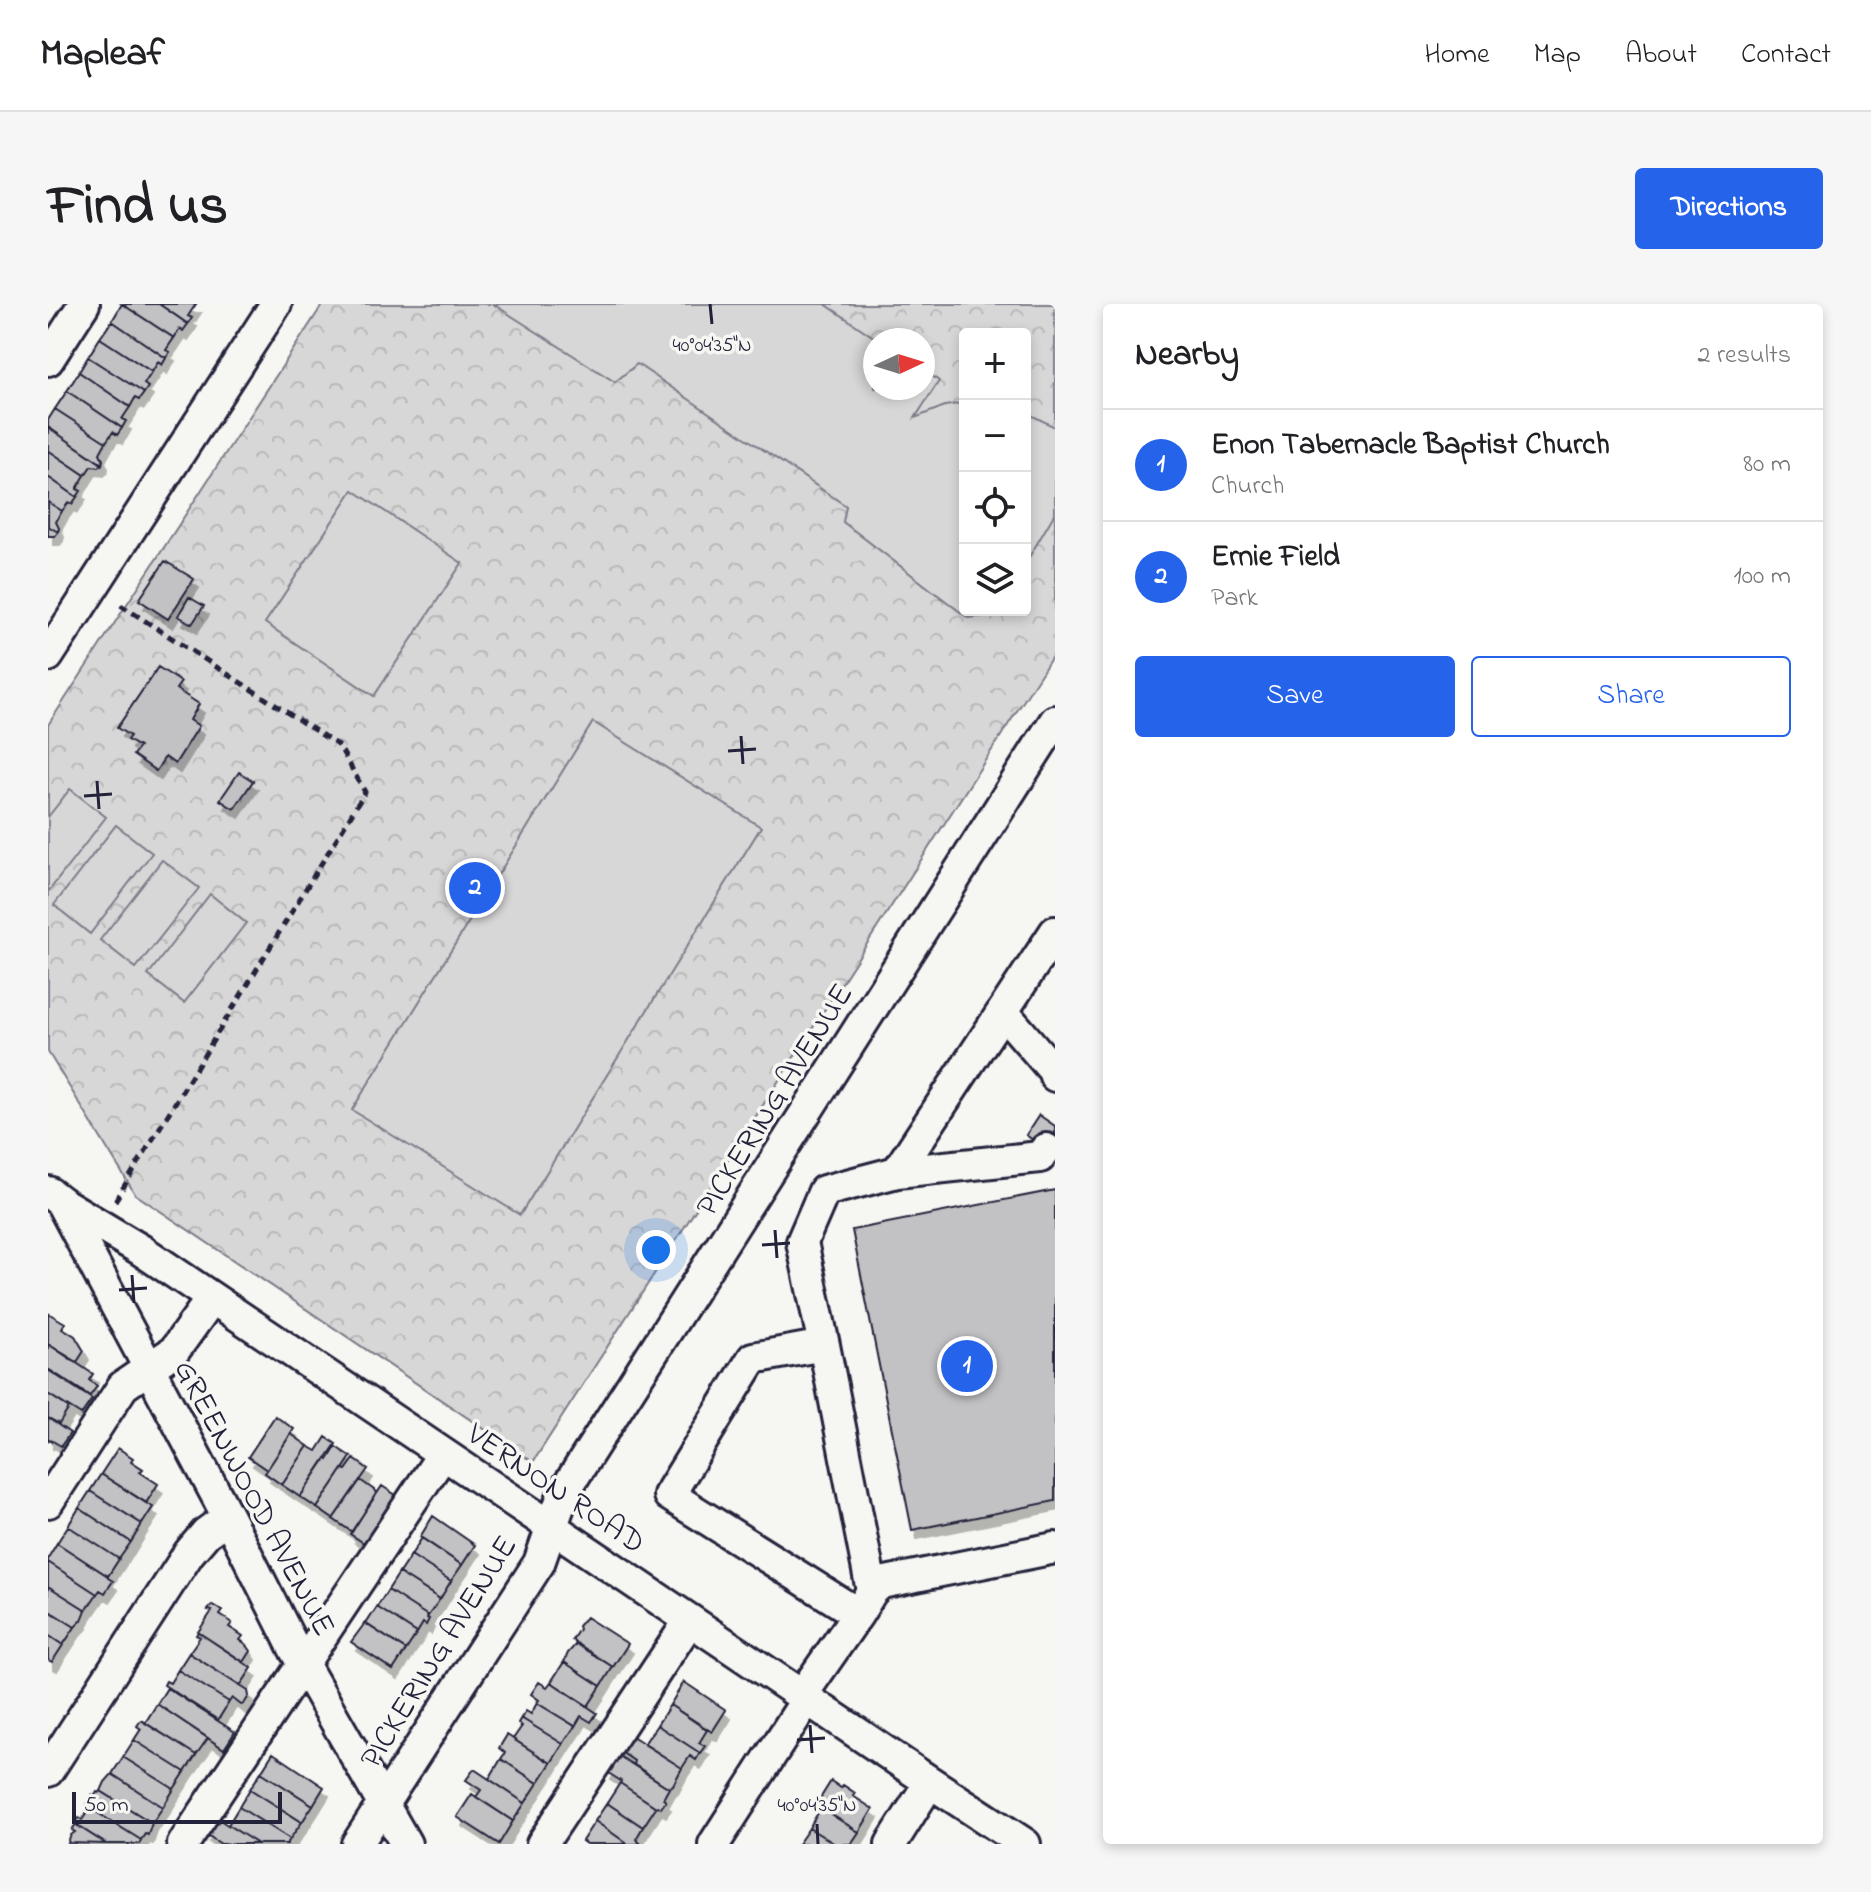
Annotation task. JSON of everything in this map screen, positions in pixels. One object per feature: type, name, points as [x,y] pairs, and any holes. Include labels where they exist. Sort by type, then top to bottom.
[{"type":"street","points":[[48,360],[84,304]]},
{"type":"street","points":[[48,656],[276,304]]},
{"type":"street","name":"PICKERING AVENUE","points":[[357,1844],[539,1563],[556,1509],[571,1480],[1051,735]]},
{"type":"street","points":[[897,1172],[1055,932]]},
{"type":"street","points":[[1003,1012],[1055,1076]]},
{"type":"street","points":[[865,1602],[824,1345],[802,1242],[824,1191],[897,1172],[1040,1157],[1046,1149]]},
{"type":"street","name":"VERNON ROAD","points":[[51,1200],[141,1250],[1025,1844]]},
{"type":"street","name":"GREENWOOD AVENUE","points":[[51,1200],[148,1369],[303,1664],[406,1844]]},
{"type":"street","points":[[48,1502],[123,1386],[174,1351],[212,1298]]},
{"type":"street","points":[[824,1345],[753,1358],[669,1495],[865,1602]]},
{"type":"street","points":[[183,1844],[443,1454]]},
{"type":"street","points":[[48,1771],[189,1553],[206,1533],[228,1517]]},
{"type":"street","points":[[714,1844],[804,1697],[865,1602],[881,1583],[1055,1548]]},
{"type":"street","points":[[542,1844],[690,1620]]},
{"type":"street","points":[[891,1844],[930,1782]]},
{"type":"path","points":[[91,586],[339,746],[365,792],[101,1226]]},
{"type":"green space","points":[[323,304],[1055,304],[1055,652],[533,1462],[135,1194],[48,1052],[48,725]]},
{"type":"green space","points":[[493,304],[825,304],[863,330],[863,400],[927,400],[915,418],[959,404],[959,611],[843,522],[846,506],[637,364],[615,382]]},
{"type":"green space","points":[[1031,415],[1055,427],[1055,513],[1031,554]]},
{"type":"green space","points":[[353,490],[462,563],[374,696],[265,623]]},
{"type":"green space","points":[[593,722],[761,827],[520,1215],[352,1110]]},
{"type":"green space","points":[[70,789],[106,817],[48,892],[48,817]]},
{"type":"green space","points":[[116,825],[152,853],[90,934],[54,905]]},
{"type":"green space","points":[[162,860],[199,888],[136,968],[100,940]]},
{"type":"green space","points":[[210,894],[246,923],[184,1003],[148,975]]},
{"type":"building","points":[[122,304],[174,338],[166,350],[170,352],[166,358],[112,321]]},
{"type":"building","points":[[122,304],[159,304],[188,324],[174,338]]},
{"type":"building","points":[[159,304],[196,304],[188,316],[192,318],[188,324]]},
{"type":"building","points":[[112,321],[166,358],[162,365],[158,362],[152,372],[100,338]]},
{"type":"building","points":[[100,338],[152,372],[144,384],[148,387],[144,393],[88,357]]},
{"type":"building","points":[[88,357],[144,393],[139,400],[135,398],[130,407],[79,372]]},
{"type":"building","points":[[79,372],[130,407],[122,419],[126,421],[122,428],[67,391]]},
{"type":"building","points":[[67,391],[122,428],[117,435],[113,432],[106,442],[55,409]]},
{"type":"building","points":[[55,409],[106,442],[100,453],[102,464],[48,427],[48,420]]},
{"type":"building","points":[[48,427],[102,464],[99,467],[91,466],[85,475],[48,450]]},
{"type":"building","points":[[48,450],[85,475],[77,489],[81,491],[77,497],[48,477]]},
{"type":"building","points":[[48,477],[77,497],[62,511],[48,502]]},
{"type":"building","points":[[48,502],[62,511],[56,522],[58,532],[48,526]]},
{"type":"building","points":[[48,526],[58,532],[55,536],[48,536]]},
{"type":"building","points":[[165,561],[194,579],[168,619],[139,600]]},
{"type":"building","points":[[189,597],[204,606],[192,624],[178,616]]},
{"type":"building","points":[[158,667],[181,682],[176,689],[199,704],[190,720],[199,726],[175,764],[165,757],[156,771],[133,755],[139,747],[127,740],[130,736],[117,728]]},
{"type":"building","points":[[239,772],[253,781],[234,809],[220,800]]},
{"type":"building","points":[[1039,1115],[1055,1126],[1055,1156],[1026,1135]]},
{"type":"building","points":[[1055,1190],[1055,1501],[912,1530],[852,1230]]},
{"type":"building","points":[[48,1313],[65,1323],[62,1328],[75,1336],[84,1351],[77,1362],[48,1344]]},
{"type":"building","points":[[48,1344],[93,1374],[89,1380],[97,1386],[90,1396],[48,1369]]},
{"type":"building","points":[[48,1370],[92,1399],[81,1415],[48,1394]]},
{"type":"building","points":[[48,1394],[69,1408],[59,1424],[48,1418]]},
{"type":"building","points":[[275,1416],[294,1429],[267,1470],[248,1457]]},
{"type":"building","points":[[48,1418],[70,1433],[61,1446],[48,1441]]},
{"type":"building","points":[[291,1434],[308,1446],[282,1485],[265,1473]]},
{"type":"building","points":[[326,1437],[336,1444],[300,1497],[282,1485],[308,1446],[317,1451]]},
{"type":"building","points":[[336,1447],[351,1457],[317,1508],[300,1497]]},
{"type":"building","points":[[118,1448],[133,1458],[131,1461],[143,1469],[140,1472],[158,1484],[146,1503],[101,1474]]},
{"type":"building","points":[[354,1459],[368,1469],[333,1519],[317,1508],[343,1469],[346,1470]]},
{"type":"building","points":[[101,1474],[153,1507],[142,1524],[90,1491]]},
{"type":"building","points":[[360,1480],[377,1492],[352,1532],[333,1519]]},
{"type":"building","points":[[382,1486],[402,1499],[370,1547],[350,1534]]},
{"type":"building","points":[[90,1491],[142,1524],[131,1542],[79,1508]]},
{"type":"building","points":[[79,1508],[131,1542],[119,1559],[68,1526]]},
{"type":"building","points":[[433,1516],[475,1545],[462,1565],[420,1537]]},
{"type":"building","points":[[68,1526],[119,1559],[108,1576],[57,1543]]},
{"type":"building","points":[[422,1538],[462,1565],[451,1581],[411,1555]]},
{"type":"building","points":[[57,1543],[113,1581],[105,1593],[100,1590],[97,1594],[48,1562]]},
{"type":"building","points":[[411,1555],[451,1581],[440,1599],[399,1573]]},
{"type":"building","points":[[48,1562],[97,1594],[86,1610],[48,1586]]},
{"type":"building","points":[[399,1573],[440,1599],[428,1616],[388,1590]]},
{"type":"building","points":[[48,1586],[86,1610],[75,1627],[48,1610]]},
{"type":"building","points":[[388,1590],[428,1616],[426,1625],[423,1623],[417,1633],[377,1607]]},
{"type":"building","points":[[212,1605],[223,1611],[220,1615],[232,1623],[229,1627],[243,1636],[240,1640],[251,1651],[244,1662],[198,1632],[212,1611],[208,1610]]},
{"type":"building","points":[[377,1607],[417,1633],[406,1650],[366,1624]]},
{"type":"building","points":[[48,1610],[75,1627],[63,1645],[48,1635]]},
{"type":"building","points":[[586,1617],[628,1644],[613,1667],[572,1640]]},
{"type":"building","points":[[365,1623],[406,1650],[393,1670],[351,1642]]},
{"type":"building","points":[[198,1632],[252,1668],[240,1686],[189,1653],[200,1637],[196,1635]]},
{"type":"building","points":[[48,1635],[63,1645],[52,1662],[48,1660]]},
{"type":"building","points":[[576,1644],[613,1667],[601,1686],[564,1662]]},
{"type":"building","points":[[189,1653],[248,1691],[249,1696],[244,1704],[232,1698],[229,1702],[178,1670]]},
{"type":"building","points":[[564,1662],[601,1686],[588,1706],[551,1682]]},
{"type":"building","points":[[178,1670],[229,1702],[218,1720],[164,1685],[166,1681],[170,1683]]},
{"type":"building","points":[[539,1682],[547,1687],[551,1682],[597,1713],[591,1722],[581,1716],[575,1726],[537,1703],[539,1700],[531,1694]]},
{"type":"building","points":[[684,1682],[726,1710],[712,1732],[670,1705]]},
{"type":"building","points":[[167,1688],[235,1732],[224,1749],[157,1704]]},
{"type":"building","points":[[537,1703],[575,1726],[563,1744],[521,1718],[526,1711],[531,1714]]},
{"type":"building","points":[[157,1704],[208,1738],[196,1755],[145,1723]]},
{"type":"building","points":[[670,1705],[707,1730],[699,1743],[705,1746],[700,1753],[657,1725]]},
{"type":"building","points":[[521,1718],[563,1744],[551,1763],[513,1739],[522,1726],[518,1723]]},
{"type":"building","points":[[141,1720],[196,1755],[185,1772],[134,1740],[141,1729],[137,1726]]},
{"type":"building","points":[[657,1725],[700,1753],[696,1760],[690,1756],[682,1768],[644,1744]]},
{"type":"building","points":[[626,1732],[682,1768],[673,1785],[669,1788],[615,1748]]},
{"type":"building","points":[[507,1735],[551,1763],[538,1783],[501,1759],[505,1753],[499,1748]]},
{"type":"building","points":[[134,1740],[185,1772],[174,1789],[123,1757]]},
{"type":"building","points":[[273,1753],[324,1787],[313,1805],[261,1772]]},
{"type":"building","points":[[616,1754],[669,1788],[661,1808],[605,1771]]},
{"type":"building","points":[[123,1757],[174,1789],[163,1807],[112,1774]]},
{"type":"building","points":[[501,1759],[538,1783],[525,1803],[489,1779]]},
{"type":"building","points":[[474,1769],[525,1803],[513,1821],[476,1797],[481,1790],[466,1780]]},
{"type":"building","points":[[261,1772],[313,1805],[302,1822],[250,1789]]},
{"type":"building","points":[[112,1774],[163,1807],[152,1823],[101,1791]]},
{"type":"building","points":[[831,1781],[855,1793],[853,1796],[873,1809],[859,1832],[816,1805]]},
{"type":"building","points":[[620,1783],[656,1807],[643,1827],[607,1803]]},
{"type":"building","points":[[250,1789],[302,1822],[290,1839],[239,1807]]},
{"type":"building","points":[[101,1791],[152,1823],[148,1835],[145,1834],[141,1840],[90,1808],[87,1804],[92,1795],[94,1797]]},
{"type":"building","points":[[472,1794],[513,1821],[499,1844],[457,1817]]},
{"type":"building","points":[[607,1803],[643,1827],[636,1839],[641,1844],[628,1844],[595,1821]]},
{"type":"building","points":[[239,1807],[290,1839],[287,1844],[258,1844],[228,1825]]},
{"type":"building","points":[[821,1808],[859,1832],[851,1844],[835,1844],[809,1828]]},
{"type":"building","points":[[89,1810],[141,1840],[139,1844],[106,1844],[78,1826],[75,1823],[79,1818],[82,1820]]},
{"type":"building","points":[[215,1817],[258,1844],[221,1844],[204,1833]]},
{"type":"building","points":[[595,1821],[628,1844],[586,1844],[582,1841]]},
{"type":"building","points":[[76,1824],[106,1844],[68,1843]]},
{"type":"building","points":[[809,1828],[835,1844],[798,1844]]},
{"type":"place","name":"Ernie Field","points":[[475,888]]},
{"type":"place","name":"Enon Tabernacle Baptist Church","points":[[967,1366]]}]
